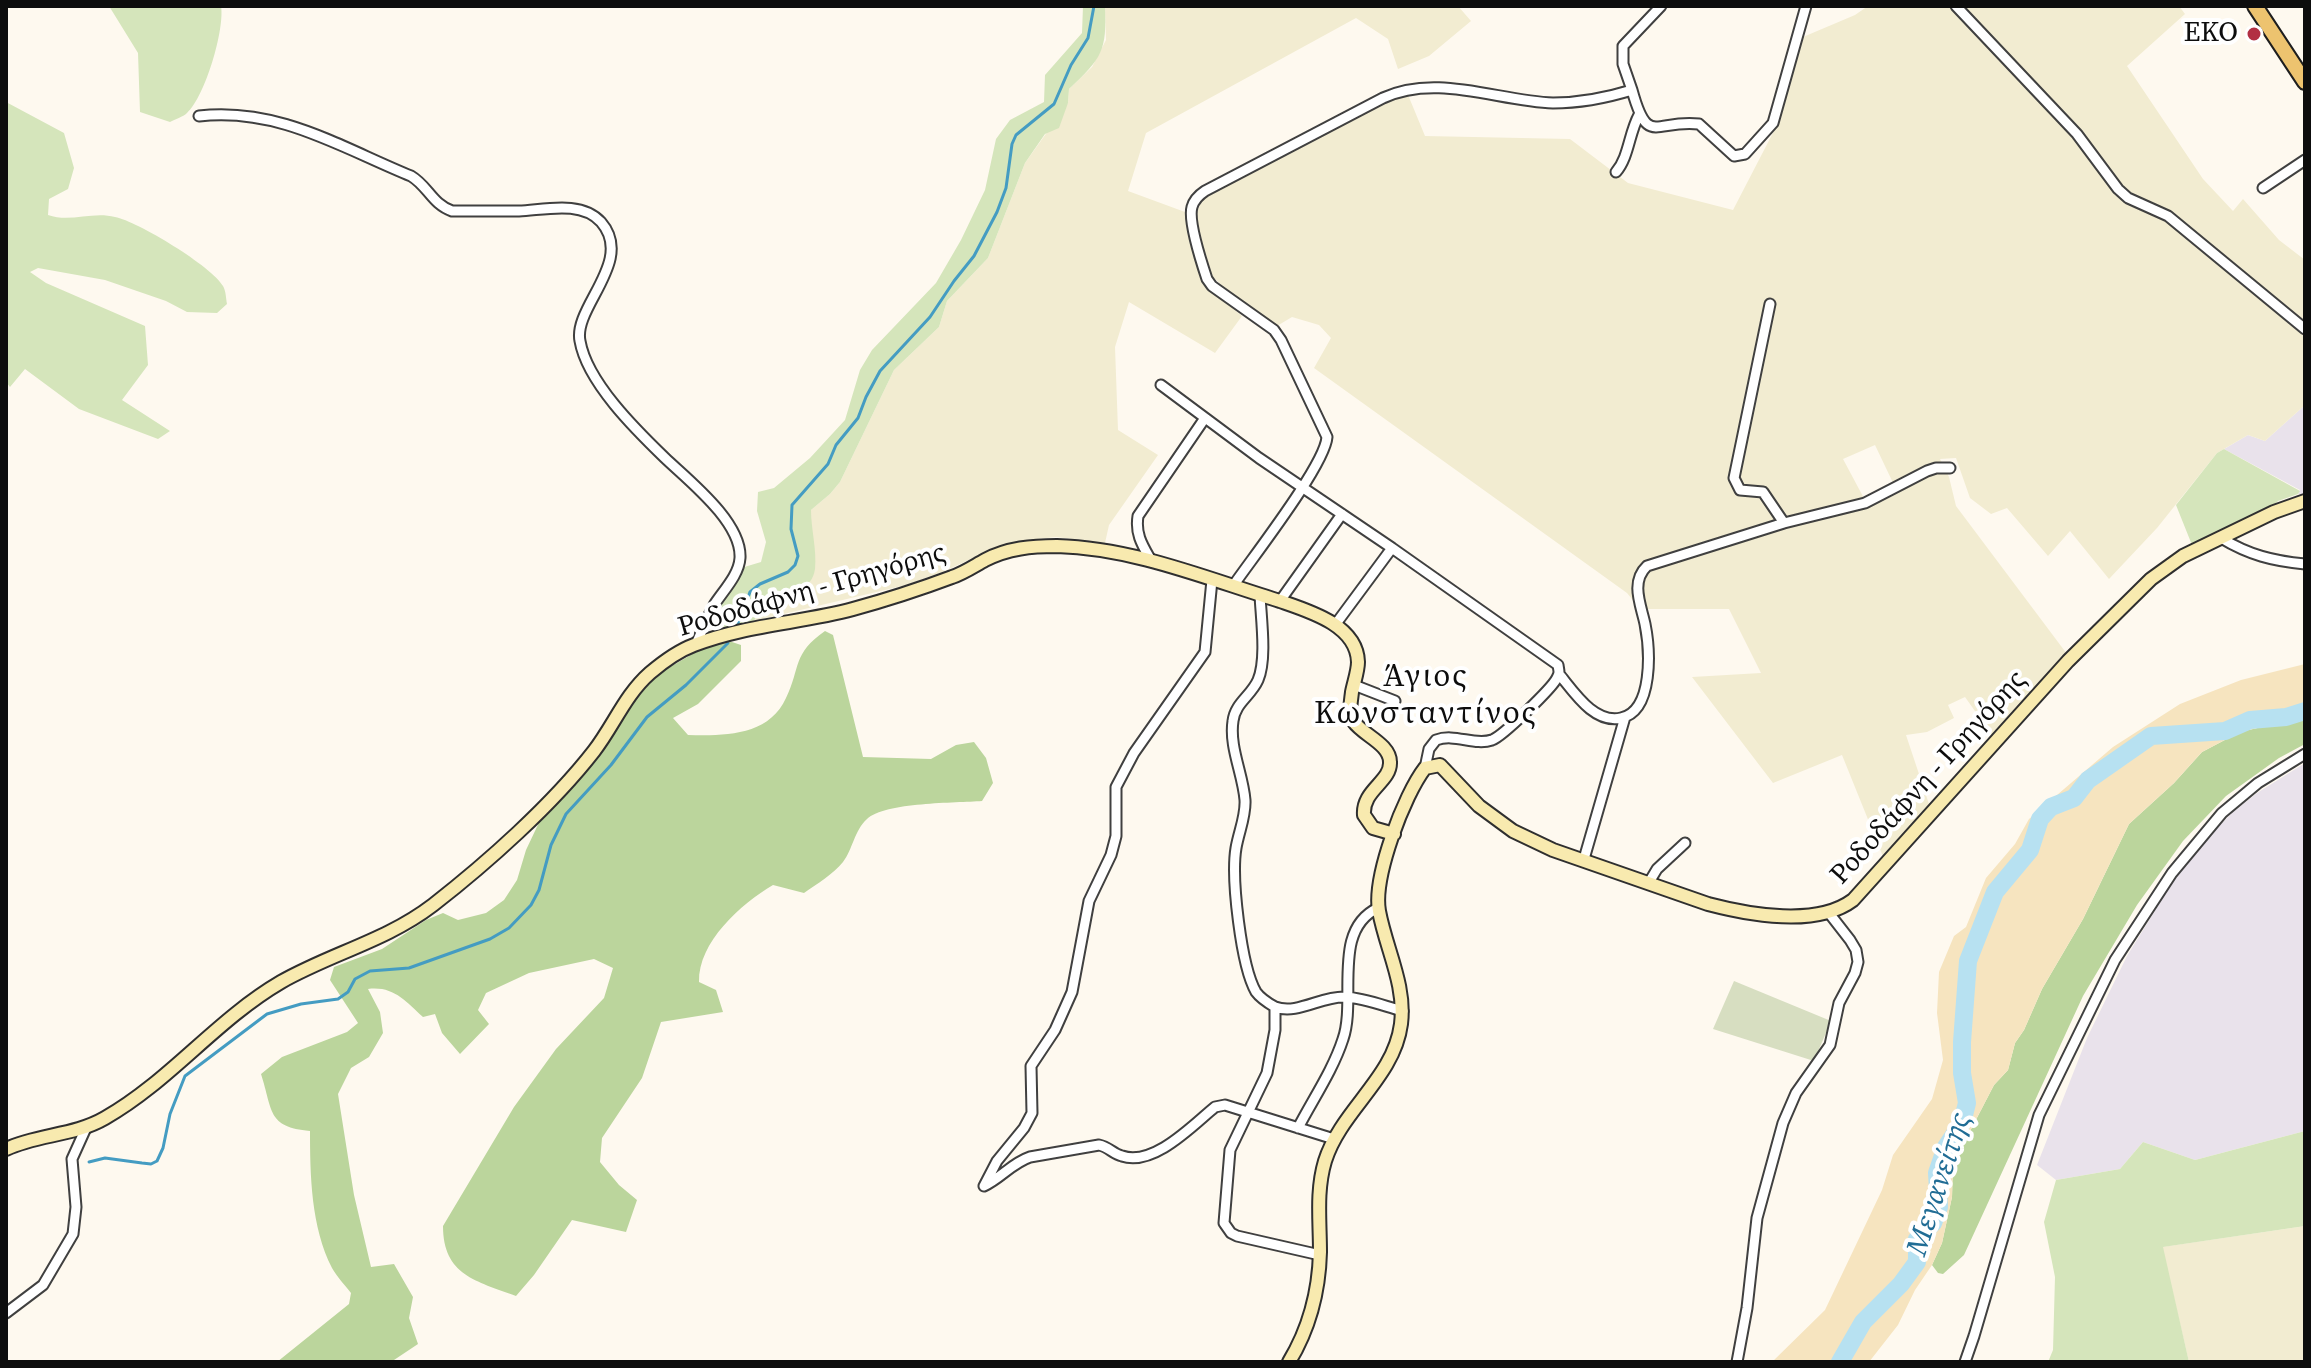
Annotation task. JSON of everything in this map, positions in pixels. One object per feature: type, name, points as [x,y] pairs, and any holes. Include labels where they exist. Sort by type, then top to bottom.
[{"type":"main road","points":[[2255,6],[2305,82]]},
{"type":"main road","name":"Ροδοδάφνη - Γρηγόρης","points":[[1425,768],[1440,765],[1479,806],[1513,831],[1553,850],[1734,911],[1829,913],[1853,900],[2068,661],[2135,593],[2183,556],[2274,512],[2305,501]]},
{"type":"main road","name":"Ροδοδάφνη - Γρηγόρης","points":[[6,1149],[86,1128],[123,1107],[255,998],[315,965],[375,941],[432,906],[509,840],[577,771],[593,753],[639,684],[667,660],[696,644],[724,635],[848,611],[952,577],[1008,551],[1030,547],[1092,549],[1152,562],[1280,601],[1335,625]]},
{"type":"main road","points":[[1335,625],[1348,637],[1356,652],[1358,663],[1350,707],[1354,722],[1384,748],[1390,762],[1389,770],[1366,799],[1364,815],[1373,828],[1394,834]]},
{"type":"main road","points":[[1289,1362],[1308,1325],[1320,1255],[1319,1191],[1326,1160],[1334,1139],[1393,1054],[1399,1036],[1403,1011],[1378,908],[1380,880],[1409,793],[1425,768]]},
{"type":"street","points":[[1661,6],[1623,46],[1623,64],[1639,115],[1643,121],[1654,126],[1704,126],[1734,156],[1745,154],[1773,123],[1806,6]]},
{"type":"street","points":[[1956,6],[2077,134],[2118,189],[2128,198],[2168,216],[2305,329]]},
{"type":"street","points":[[1233,586],[1324,451],[1326,430],[1274,330],[1212,286],[1207,279],[1191,210],[1200,195],[1407,88],[1447,89],[1551,103],[1601,99],[1632,90]]},
{"type":"street","points":[[199,116],[235,114],[281,121],[411,176],[420,181],[433,200],[452,211],[568,209],[592,216],[602,223],[609,240],[610,254],[602,282],[582,320],[579,339],[583,355],[617,405],[667,460],[710,499],[738,541],[738,566],[696,644]]},
{"type":"street","points":[[1616,172],[1624,159],[1639,115]]},
{"type":"street","points":[[2263,188],[2305,160]]},
{"type":"street","points":[[1770,304],[1734,478],[1740,490],[1763,492],[1784,523]]},
{"type":"street","points":[[1161,385],[1302,487],[1554,659],[1559,674],[1577,697],[1597,714],[1612,719],[1625,717],[1639,706],[1645,693],[1648,669],[1646,626],[1638,599],[1641,572],[1647,566],[1784,523],[1865,503],[1927,471],[1950,468]]},
{"type":"street","points":[[1152,562],[1139,538],[1136,528],[1138,516],[1205,418]]},
{"type":"street","points":[[1280,601],[1342,514]]},
{"type":"street","points":[[2221,538],[2252,555],[2305,564]]},
{"type":"street","points":[[1335,625],[1392,548]]},
{"type":"street","points":[[1212,580],[1205,652],[1134,753],[1116,787],[1116,836],[1111,855],[1089,901],[1072,992],[1055,1030],[1031,1066],[1032,1113],[997,1161],[984,1186],[1001,1177],[1019,1161],[1030,1157],[1099,1145],[1108,1147],[1120,1156],[1140,1155],[1167,1147],[1215,1107],[1225,1105],[1334,1139]]},
{"type":"street","points":[[1260,595],[1259,678],[1239,703],[1233,721],[1233,737],[1245,800],[1236,848],[1235,889],[1252,982],[1261,998],[1275,1007],[1294,1010],[1330,998],[1347,997],[1403,1011]]},
{"type":"street","points":[[1425,768],[1429,749],[1436,740],[1447,737],[1480,742],[1498,737],[1551,687],[1559,674]]},
{"type":"street","points":[[1354,685],[1395,701]]},
{"type":"street","points":[[1584,859],[1625,717]]},
{"type":"street","points":[[1965,1362],[2039,1115],[2115,960],[2172,873],[2222,813],[2258,783],[2305,754]]},
{"type":"street","points":[[1648,884],[1657,869],[1685,843]]},
{"type":"street","points":[[1298,1128],[1342,1043],[1347,1025],[1347,978],[1356,927],[1365,914],[1378,908]]},
{"type":"street","points":[[1737,1362],[1747,1308],[1757,1218],[1783,1123],[1796,1093],[1830,1045],[1836,1010],[1858,962],[1856,950],[1829,913]]},
{"type":"street","points":[[1275,1007],[1270,1062],[1230,1150],[1224,1217],[1226,1228],[1237,1236],[1320,1255]]},
{"type":"street","points":[[6,1313],[43,1285],[73,1234],[76,1207],[72,1159],[86,1128]]},
{"type":"shaded area","points":[[1105,6],[1458,6],[1471,21],[1429,56],[1398,69],[1388,39],[1356,18],[1146,133],[1128,191],[1185,212],[1194,251],[1208,288],[1242,316],[1215,353],[1129,302],[1115,347],[1118,430],[1158,455],[1109,525],[1105,543],[1056,537],[1019,541],[906,585],[754,621],[760,610],[775,598],[801,589],[811,510],[840,482],[894,370],[939,327],[947,301],[988,258],[1025,163],[1068,103],[1069,89],[1092,67],[1106,40]]},
{"type":"shaded area","points":[[1868,6],[2179,6],[2185,14],[2127,66],[2203,179],[2233,211],[2243,199],[2279,240],[2305,260],[2305,405],[2265,441],[2248,435],[2217,453],[2157,528],[2109,579],[2070,531],[2048,556],[2007,508],[1991,514],[1970,498],[1956,458],[1940,459],[1949,477],[1956,506],[2067,654],[1992,735],[1965,697],[1948,705],[1954,718],[1927,732],[1906,735],[1930,807],[1884,859],[1842,755],[1773,783],[1692,677],[1761,673],[1729,609],[1640,609],[1627,593],[1314,368],[1331,338],[1319,325],[1292,317],[1277,326],[1229,292],[1212,276],[1203,256],[1195,216],[1204,196],[1406,90],[1425,136],[1570,139],[1628,183],[1733,210],[1777,125],[1803,37],[1855,15]],"holes":[[[1875,445],[1895,487],[1867,504],[1843,459]]]},
{"type":"shaded area","points":[[2305,405],[2305,494],[2298,494],[2300,490],[2224,449],[2248,435],[2265,441]]},
{"type":"shaded area","points":[[2305,763],[2305,1131],[2195,1160],[2143,1142],[2120,1169],[2056,1180],[2037,1165],[2087,1038],[2127,956],[2180,870],[2203,842],[2257,793]]},
{"type":"shaded area","points":[[2305,1226],[2305,1362],[2189,1362],[2162,1247]]},
{"type":"green space","points":[[109,6],[221,6],[220,30],[207,78],[194,105],[185,114],[170,122],[140,112],[138,53]]},
{"type":"green space","points":[[1083,6],[1105,6],[1105,34],[1100,53],[1069,89],[1068,103],[1059,128],[1045,134],[1025,163],[988,258],[947,301],[939,327],[894,370],[840,482],[811,510],[815,569],[810,582],[771,599],[754,621],[728,628],[716,624],[713,618],[741,568],[761,562],[766,542],[757,511],[758,492],[774,488],[810,458],[845,420],[860,370],[872,350],[936,283],[961,240],[985,190],[996,139],[1010,120],[1044,102],[1045,75],[1082,33]]},
{"type":"green space","points":[[6,102],[64,133],[74,168],[68,189],[49,199],[48,215],[65,218],[98,215],[126,220],[190,257],[224,288],[227,304],[217,313],[187,312],[166,301],[105,280],[38,268],[30,272],[46,283],[145,326],[148,365],[122,400],[170,431],[158,439],[79,409],[25,369],[10,387],[6,382]]},
{"type":"green space","points":[[2224,449],[2300,491],[2278,501],[2268,511],[2192,545],[2176,505],[2217,453]]},
{"type":"green space","points":[[825,631],[833,635],[863,757],[931,759],[956,745],[974,742],[986,758],[993,783],[982,801],[904,806],[876,813],[856,834],[843,862],[825,879],[804,893],[773,885],[735,913],[706,953],[699,982],[716,990],[723,1012],[661,1022],[642,1078],[602,1138],[600,1162],[619,1185],[637,1200],[626,1232],[572,1220],[516,1296],[464,1274],[449,1256],[443,1226],[514,1107],[556,1049],[604,998],[613,968],[594,959],[529,973],[486,993],[478,1010],[489,1024],[460,1054],[442,1033],[435,1014],[423,1017],[392,992],[368,989],[380,1012],[383,1033],[369,1057],[351,1068],[338,1094],[354,1195],[371,1267],[394,1264],[413,1297],[409,1318],[418,1344],[391,1362],[277,1362],[349,1304],[351,1293],[332,1268],[320,1235],[311,1183],[310,1131],[286,1126],[279,1121],[270,1107],[261,1074],[282,1057],[347,1032],[358,1023],[330,980],[334,967],[382,949],[426,920],[443,913],[458,920],[486,913],[504,900],[517,880],[526,850],[544,812],[656,675],[703,648],[729,641],[741,645],[741,661],[698,704],[673,718],[688,735],[744,731],[769,720],[778,711],[791,687],[802,654]]},
{"type":"green space","points":[[2305,717],[2305,744],[2279,758],[2226,796],[2183,841],[2137,905],[2083,996],[1964,1255],[1943,1274],[1938,1273],[1932,1265],[1942,1243],[1952,1197],[1953,1164],[1994,1085],[2008,1070],[2015,1043],[2083,919],[2129,824],[2174,783],[2202,752],[2240,732]]},
{"type":"green space","points":[[1734,981],[1831,1021],[1814,1061],[1713,1029]]},
{"type":"green space","points":[[2305,1131],[2305,1226],[2163,1247],[2189,1362],[2048,1362],[2053,1350],[2055,1277],[2044,1222],[2056,1180],[2120,1169],[2143,1142],[2195,1160]]},
{"type":"sand","points":[[2305,664],[2305,717],[2240,732],[2202,752],[2174,783],[2129,824],[2083,919],[2015,1043],[2008,1070],[1994,1085],[1953,1164],[1952,1197],[1942,1243],[1898,1325],[1869,1362],[1772,1362],[1825,1310],[1882,1190],[1893,1155],[1932,1099],[1943,1060],[1937,1013],[1939,972],[1954,936],[1966,927],[1986,878],[2015,844],[2029,819],[2113,747],[2180,704],[2241,680]]},
{"type":"waterway","points":[[738,623],[750,592],[760,584],[788,572],[795,565],[798,556],[791,529],[792,505],[828,464],[836,445],[858,418],[880,371],[930,317],[974,256],[1006,188],[1016,135],[1054,104],[1071,65],[1088,38],[1094,6]]},
{"type":"waterway","points":[[89,1162],[105,1158],[151,1164],[157,1161],[185,1076],[267,1014],[301,1004],[338,999],[348,992],[355,979],[370,971],[409,968],[490,939],[509,928],[531,905],[539,890],[551,845],[566,814],[611,765],[647,717],[686,685],[728,643]]},
{"type":"waterway","name":"Μεγανείτης","points":[[1840,1362],[1863,1322],[1901,1284],[1917,1262],[1917,1239],[1933,1223],[1939,1207],[1937,1173],[1946,1147],[1962,1123],[1967,1103],[1962,1073],[1962,1042],[1968,961],[1995,892],[2030,850],[2040,819],[2051,807],[2074,798],[2088,780],[2151,736],[2225,731],[2250,720],[2286,717],[2305,711]]},
{"type":"place","name":"EKO","points":[[2254,34]]},
{"type":"district","name":"Άγιος Κωνσταντίνος","points":[[1426,696]]}]
